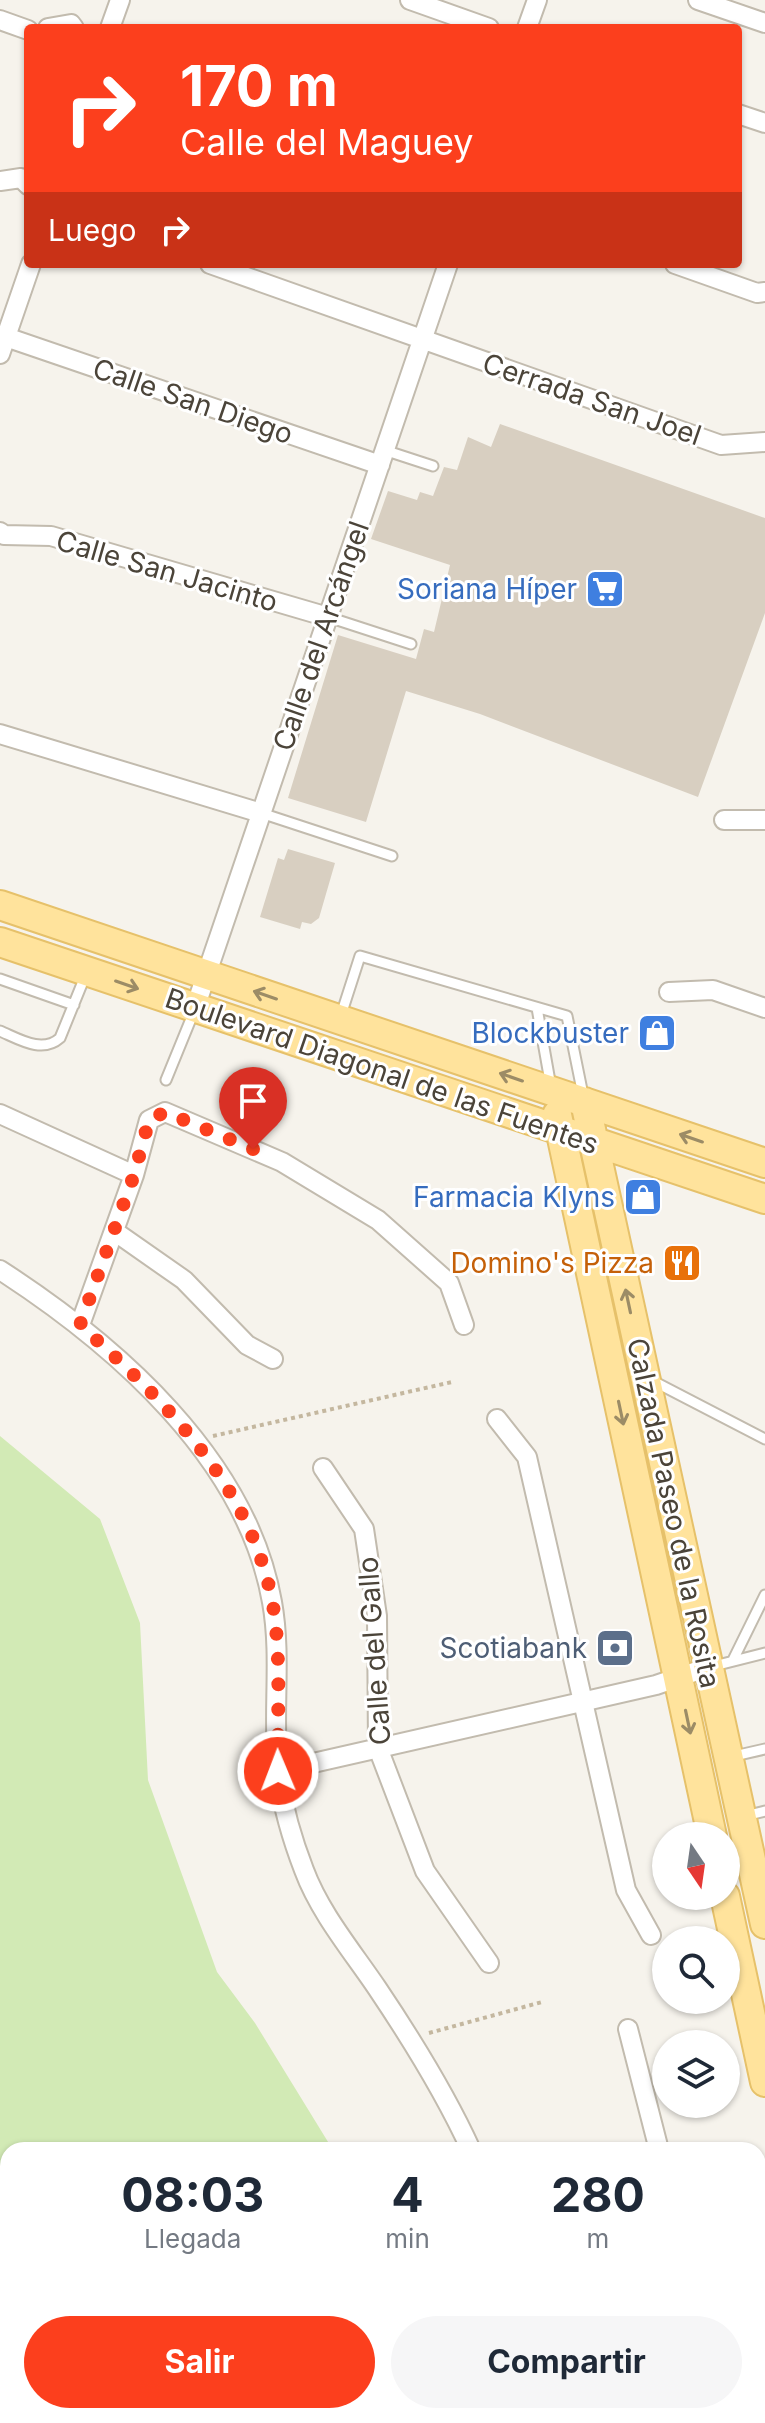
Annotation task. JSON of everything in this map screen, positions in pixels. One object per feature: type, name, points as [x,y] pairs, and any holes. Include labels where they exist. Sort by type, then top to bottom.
[{"type":"main road","name":"Boulevard Diagonal de las Fuentes","points":[[0,905],[765,1163]]},
{"type":"main road","name":"Boulevard Diagonal de las Fuentes","points":[[0,942],[765,1199]]},
{"type":"main road","name":"Calzada Paseo de la Rosita","points":[[551,1091],[709,1822]]},
{"type":"main road","name":"Calzada Paseo de la Rosita","points":[[585,1102],[645,1376],[720,1664],[727,1757],[753,1814],[765,1924]]},
{"type":"main road","points":[[728,1910],[765,2082]]},
{"type":"street","points":[[111,24],[120,0]]},
{"type":"street","points":[[410,0],[478,24]]},
{"type":"street","points":[[528,24],[537,0]]},
{"type":"street","points":[[698,0],[765,23]]},
{"type":"street","points":[[0,20],[24,29]]},
{"type":"street","points":[[742,115],[765,123]]},
{"type":"street","points":[[0,181],[24,182]]},
{"type":"street","points":[[2,342],[30,268]]},
{"type":"street","name":"Cerrada San Joel","points":[[221,268],[721,445],[764,441]]},
{"type":"street","name":"Calle del Arcángel","points":[[195,1008],[447,268]]},
{"type":"street","points":[[686,268],[757,293],[765,292]]},
{"type":"street","name":"Calle San Diego","points":[[2,342],[382,457]]},
{"type":"street","name":"Calle San Jacinto","points":[[2,534],[51,536],[328,617]]},
{"type":"street","points":[[0,734],[261,813]]},
{"type":"street","points":[[724,820],[765,820]]},
{"type":"street","points":[[669,992],[713,990],[765,1008]]},
{"type":"street","points":[[80,1325],[134,1175],[149,1120],[165,1112],[282,1162],[378,1220],[419,1253],[449,1283],[464,1325]]},
{"type":"street","points":[[0,1114],[134,1175]]},
{"type":"street","points":[[114,1231],[184,1280],[247,1345],[273,1359]]},
{"type":"street","points":[[0,1270],[80,1325],[121,1361],[214,1465],[245,1516],[261,1557],[272,1602],[278,1771],[288,1821],[305,1873],[330,1920],[411,2038],[467,2142]]},
{"type":"street","points":[[497,1419],[527,1457],[626,1890],[651,1935]]},
{"type":"street","name":"Calle del Gallo","points":[[323,1468],[364,1529],[377,1616],[378,1748],[425,1871],[489,1963]]},
{"type":"street","points":[[278,1771],[583,1701],[678,1678],[720,1664]]},
{"type":"street","points":[[628,2029],[657,2142]]},
{"type":"lane","points":[[382,457],[433,466]]},
{"type":"lane","points":[[328,617],[411,644]]},
{"type":"lane","points":[[261,813],[392,856]]},
{"type":"lane","points":[[340,1020],[360,956],[567,1016],[585,1102]]},
{"type":"lane","points":[[0,1031],[34,1045],[53,1044],[60,1038],[88,971]]},
{"type":"lane","points":[[0,979],[74,1005]]},
{"type":"lane","points":[[166,1080],[195,1008]]},
{"type":"lane","points":[[537,1008],[551,1091]]},
{"type":"lane","points":[[645,1376],[765,1439]]},
{"type":"lane","points":[[720,1664],[765,1595]]},
{"type":"lane","points":[[720,1664],[765,1653]]},
{"type":"lane","points":[[727,1757],[765,1749]]},
{"type":"path","points":[[194,1441],[452,1382]]},
{"type":"path","points":[[411,2038],[542,2002]]},
{"type":"green space","points":[[0,1436],[100,1519],[140,1623],[148,1780],[217,1972],[255,2023],[328,2142],[0,2142]]},
{"type":"building","name":"Soriana Híper","points":[[500,424],[765,518],[765,613],[698,797],[480,714],[406,691],[366,822],[288,798],[338,635],[416,659],[424,629],[434,632],[450,565],[371,539],[388,491],[417,500],[420,492],[433,496],[444,467],[457,470],[468,437],[491,447]]},
{"type":"building","points":[[288,849],[335,863],[319,918],[311,924],[302,922],[300,929],[260,917],[278,858],[284,860]]},
{"type":"place","name":"Soriana Híper","points":[[605,589]]},
{"type":"place","name":"Blockbuster","points":[[657,1033]]},
{"type":"place","name":"Farmacia Klyns","points":[[643,1197]]},
{"type":"place","name":"Domino's Pizza","points":[[682,1263]]},
{"type":"place","name":"Scotiabank","points":[[615,1648]]},
{"type":"route","points":[[253,1149],[165,1112],[157,1113],[149,1120],[134,1175],[80,1325],[162,1403],[214,1465],[245,1516],[261,1557],[272,1602],[278,1771]]}]
